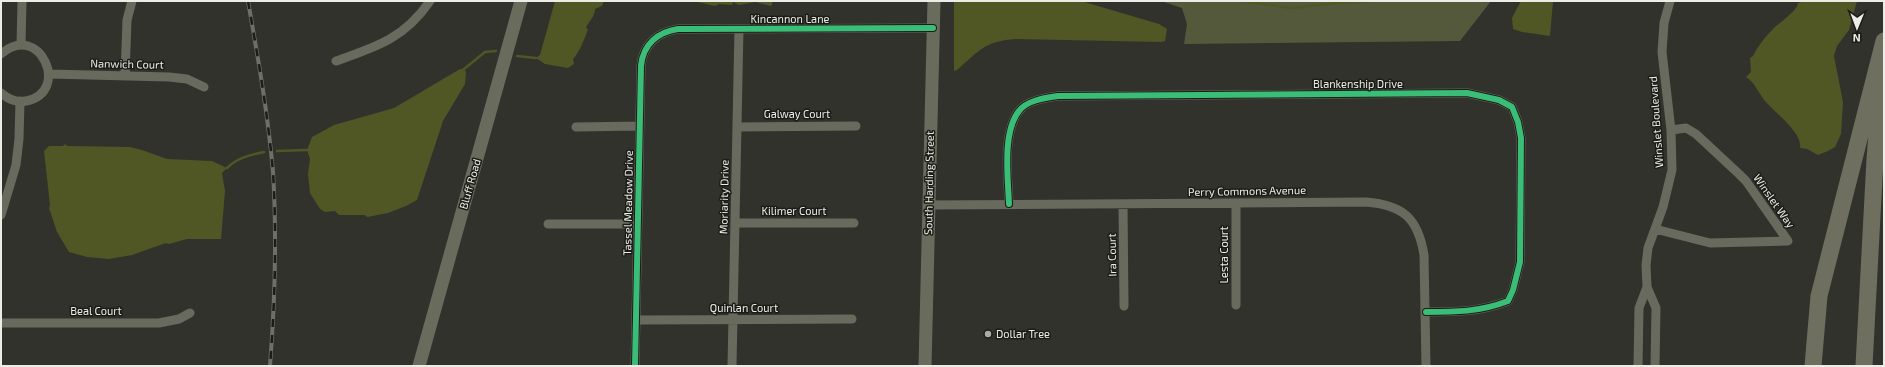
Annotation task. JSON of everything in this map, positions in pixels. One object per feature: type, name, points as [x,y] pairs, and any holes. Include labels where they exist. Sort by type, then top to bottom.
[{"type":"highway","points":[[1813,366],[1819,296],[1884,41]]},
{"type":"highway","points":[[1864,366],[1875,159],[1884,62]]},
{"type":"main road","name":"Bluff Road","points":[[419,366],[521,1]]},
{"type":"main road","name":"South Harding Street","points":[[925,366],[934,1]]},
{"type":"street","points":[[22,1],[22,45]]},
{"type":"street","points":[[125,76],[127,20],[132,1]]},
{"type":"street","points":[[336,61],[377,47],[391,40],[414,21],[430,1]]},
{"type":"street","name":"Winslet Boulevard","points":[[1655,366],[1656,308],[1647,287],[1646,266],[1648,248],[1663,207],[1672,170],[1671,130],[1662,52],[1664,23],[1670,1]]},
{"type":"street","name":"Kincannon Lane","points":[[651,42],[661,34],[674,30],[933,28]]},
{"type":"street","name":"Moriarity Drive","points":[[732,366],[739,29]]},
{"type":"street","name":"Tassel Meadow Drive","points":[[635,366],[642,62],[645,51],[651,42]]},
{"type":"street","points":[[1,54],[12,47],[22,45],[31,47],[40,53],[46,61],[49,74],[47,85],[40,94],[31,100],[11,100],[1,93]]},
{"type":"street","name":"Nanwich Court","points":[[49,74],[176,77],[204,87]]},
{"type":"street","name":"Blankenship Drive","points":[[1009,204],[1008,151],[1012,123],[1019,110],[1030,103],[1058,96],[1467,93],[1499,100],[1512,107],[1518,122],[1521,138],[1520,262],[1513,290],[1508,301],[1484,309],[1467,312],[1426,312]]},
{"type":"street","points":[[1,212],[17,160],[20,101]]},
{"type":"street","points":[[576,127],[640,126]]},
{"type":"street","name":"Galway Court","points":[[737,127],[856,126]]},
{"type":"street","name":"Winslet Way","points":[[1655,230],[1710,243],[1788,241],[1743,177],[1696,134],[1686,128],[1671,130]]},
{"type":"street","name":"Perry Commons Avenue","points":[[928,205],[1366,202],[1384,204],[1400,210],[1410,219],[1418,232],[1422,243],[1424,254],[1426,312],[1426,366]]},
{"type":"street","name":"Ira Court","points":[[1123,204],[1124,306]]},
{"type":"street","name":"Lesta Court","points":[[1236,204],[1236,305]]},
{"type":"street","name":"Kilimer Court","points":[[735,223],[854,223]]},
{"type":"street","points":[[548,224],[638,224]]},
{"type":"street","name":"Winslet Boulevard","points":[[1638,366],[1639,308],[1647,287]]},
{"type":"street","name":"Beal Court","points":[[1,323],[159,323],[179,319],[190,313]]},
{"type":"street","name":"Quinlan Court","points":[[636,320],[733,321],[852,319]]},
{"type":"shaded area","points":[[555,1],[604,1],[602,6],[595,9],[594,14],[586,28],[588,29],[584,41],[573,59],[574,64],[568,68],[545,64],[536,58],[540,55]]},
{"type":"shaded area","points":[[693,1],[773,1],[771,6],[755,2],[739,5],[733,2],[732,5],[719,4],[715,6]]},
{"type":"shaded area","points":[[954,1],[1081,1],[1159,24],[1167,29],[1165,41],[1161,42],[1006,40],[990,44],[954,71]]},
{"type":"shaded area","points":[[1161,1],[1491,1],[1460,41],[1184,44],[1187,24],[1182,8]]},
{"type":"shaded area","points":[[1521,1],[1553,1],[1550,36],[1522,32],[1513,29],[1512,18]]},
{"type":"shaded area","points":[[1805,1],[1857,1],[1849,30],[1837,46],[1834,56],[1843,102],[1841,134],[1835,147],[1818,155],[1807,149],[1800,148],[1800,142],[1793,130],[1765,101],[1754,85],[1746,77],[1751,72],[1750,58],[1753,56],[1764,39],[1794,10],[1798,3]]},
{"type":"shaded area","points":[[460,69],[464,69],[466,72],[465,84],[443,121],[417,200],[388,213],[367,217],[365,215],[339,215],[335,211],[325,212],[320,209],[310,193],[308,174],[310,159],[307,150],[312,137],[334,125],[394,108]]},
{"type":"shaded area","points":[[65,144],[67,146],[130,147],[167,159],[212,161],[227,168],[222,173],[225,191],[221,239],[187,239],[169,244],[166,243],[132,255],[109,259],[87,257],[69,252],[57,232],[49,208],[50,205],[44,151],[49,146],[63,146]]},
{"type":"waterway","points":[[1242,1],[1291,8],[1372,1]]},
{"type":"waterway","points":[[464,69],[485,52],[496,51]]},
{"type":"waterway","points":[[517,56],[536,58]]},
{"type":"waterway","points":[[277,151],[307,150]]},
{"type":"waterway","points":[[227,168],[244,157],[264,152]]},
{"type":"railway","points":[[248,1],[266,107],[273,172],[275,269],[270,366]]},
{"type":"cycle path","points":[[635,366],[641,66],[642,58],[648,45],[658,36],[678,29],[933,28]]},
{"type":"cycle path","points":[[1009,204],[1007,156],[1010,131],[1014,120],[1022,107],[1042,99],[1058,96],[1467,93],[1499,100],[1512,107],[1518,122],[1521,138],[1520,262],[1513,290],[1508,301],[1498,305],[1457,311],[1426,312]]},
{"type":"place","name":"Dollar Tree","points":[[988,334]]}]
